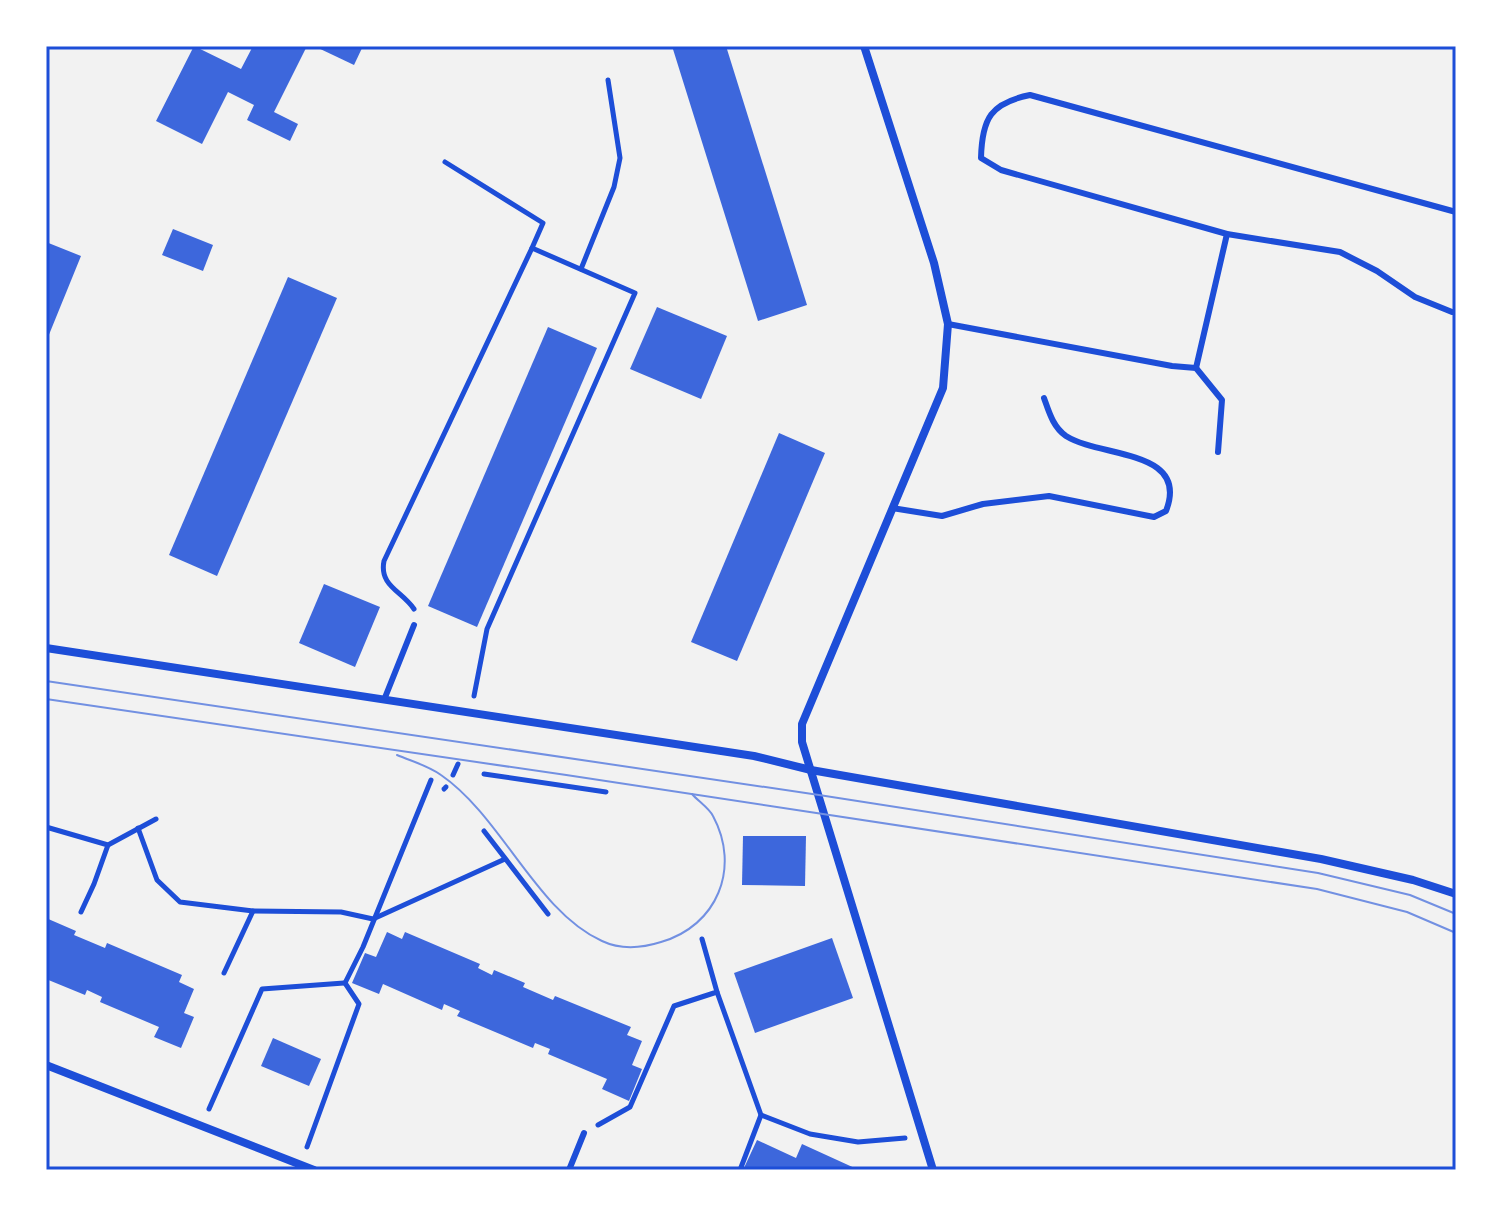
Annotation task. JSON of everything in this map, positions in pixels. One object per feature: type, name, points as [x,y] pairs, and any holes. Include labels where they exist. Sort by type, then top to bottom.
[{"type":"street","points":[[864,46],[934,263],[948,324],[943,388],[802,724],[802,742],[933,1170]]},
{"type":"street","points":[[46,648],[754,756],[811,770],[1321,859],[1413,880],[1456,894]]},
{"type":"street","points":[[46,1065],[314,1170]]},
{"type":"lane","points":[[1452,312],[1415,297],[1377,271],[1340,252],[1227,234],[1001,170],[981,158],[982,144],[992,111],[1007,100],[1030,95],[1456,212]]},
{"type":"lane","points":[[1196,368],[1227,234]]},
{"type":"lane","points":[[948,324],[1196,368],[1222,400],[1218,452]]},
{"type":"lane","points":[[892,508],[942,516],[983,504],[1049,496],[1154,517],[1166,511],[1172,495],[1168,480],[1153,463],[1086,445],[1065,435],[1053,423],[1044,398]]},
{"type":"lane","points":[[384,700],[414,625]]},
{"type":"lane","points":[[569,1170],[584,1133]]},
{"type":"path","points":[[581,269],[614,187],[620,158],[608,80]]},
{"type":"path","points":[[414,625],[416,614],[412,604],[386,581],[382,571],[384,561],[543,223],[445,162]]},
{"type":"path","points":[[475,693],[487,629],[635,293],[532,248]]},
{"type":"path","points":[[453,775],[458,764]]},
{"type":"path","points":[[484,774],[606,792]]},
{"type":"path","points":[[345,983],[363,947],[431,780]]},
{"type":"path","points":[[81,912],[108,845],[156,819]]},
{"type":"path","points":[[46,827],[108,845]]},
{"type":"path","points":[[138,828],[157,880],[180,902],[253,911],[341,912],[373,919],[505,859]]},
{"type":"path","points":[[484,831],[548,914]]},
{"type":"path","points":[[224,973],[253,911]]},
{"type":"path","points":[[702,939],[717,992],[761,1115],[740,1170]]},
{"type":"path","points":[[202,1125],[262,989],[345,983]]},
{"type":"path","points":[[300,1165],[359,1004],[345,983]]},
{"type":"path","points":[[584,1133],[630,1107],[674,1006],[717,992]]},
{"type":"path","points":[[761,1115],[810,1134],[858,1142],[923,1137]]},
{"type":"building","points":[[194,46],[241,69],[253,46],[307,46],[274,112],[298,124],[290,141],[247,120],[254,105],[228,92],[202,144],[156,121]]},
{"type":"building","points":[[314,46],[363,46],[354,65]]},
{"type":"building","points":[[672,46],[726,46],[807,305],[758,321]]},
{"type":"building","points":[[173,229],[213,245],[203,271],[162,255]]},
{"type":"building","points":[[46,242],[81,256],[46,342]]},
{"type":"building","points":[[288,277],[337,298],[217,576],[169,555]]},
{"type":"building","points":[[657,307],[727,336],[701,399],[630,369]]},
{"type":"building","points":[[548,327],[597,348],[477,627],[428,606]]},
{"type":"building","points":[[779,433],[825,453],[737,661],[691,642]]},
{"type":"building","points":[[324,584],[380,607],[355,667],[299,643]]},
{"type":"building","points":[[743,836],[806,836],[805,886],[742,885]]},
{"type":"building","points":[[46,918],[76,931],[74,935],[105,948],[107,943],[182,975],[179,982],[194,989],[184,1013],[194,1017],[181,1048],[154,1037],[159,1027],[100,1002],[102,997],[87,990],[85,995],[46,979]]},
{"type":"building","points":[[387,932],[402,939],[405,932],[480,964],[478,968],[492,975],[494,970],[525,983],[523,987],[553,1000],[555,996],[631,1027],[627,1035],[642,1041],[632,1065],[642,1069],[629,1101],[602,1089],[607,1079],[548,1054],[550,1049],[535,1043],[533,1048],[457,1016],[460,1011],[444,1004],[442,1010],[383,984],[379,994],[352,983],[365,953],[376,957]]},
{"type":"building","points":[[832,938],[853,998],[755,1033],[734,973]]},
{"type":"building","points":[[273,1038],[321,1059],[309,1086],[261,1066]]},
{"type":"building","points":[[757,1140],[796,1158],[802,1144],[859,1170],[743,1170]]},
{"type":"tram line","points":[[46,681],[819,795],[1318,873],[1410,895],[1456,914]]},
{"type":"tram line","points":[[46,699],[1317,889],[1407,912],[1456,933]]},
{"type":"tram line","points":[[397,755],[436,772],[463,793],[538,886],[579,927],[602,941],[624,947],[654,944],[680,934],[697,923],[718,892],[724,874],[725,855],[721,836],[711,813],[692,794]]}]
